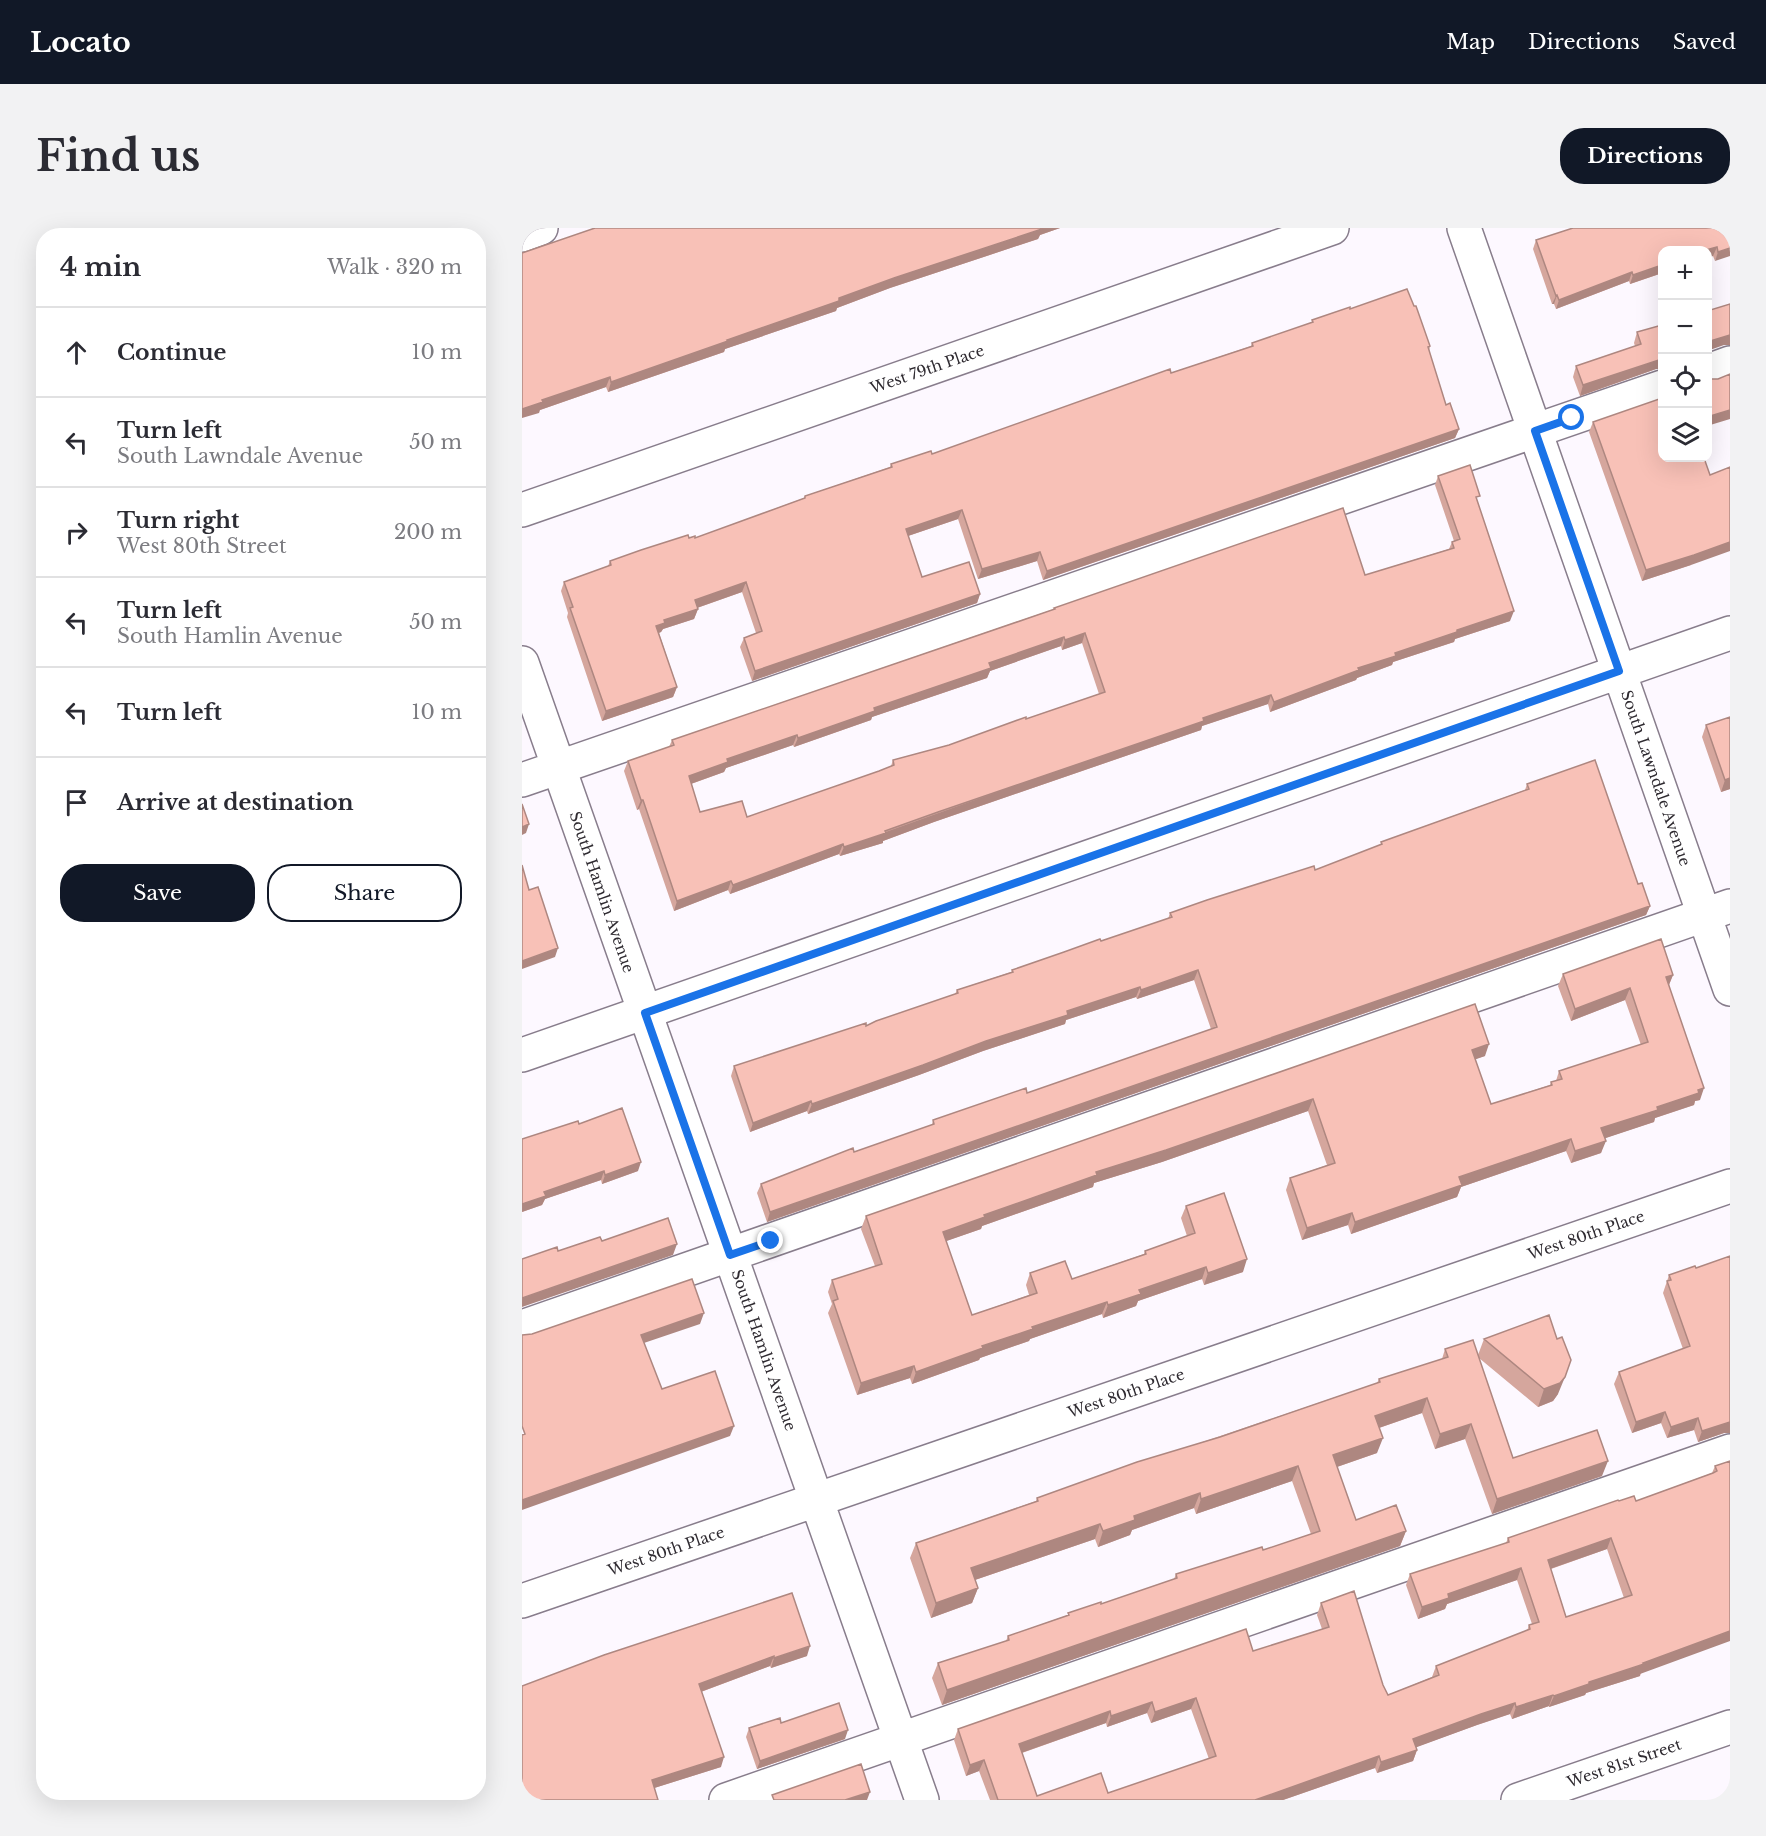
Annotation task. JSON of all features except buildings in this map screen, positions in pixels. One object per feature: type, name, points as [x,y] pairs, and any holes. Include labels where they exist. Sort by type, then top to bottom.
[{"type":"street","points":[[522,235],[541,228]]},
{"type":"street","name":"West 79th Place","points":[[522,510],[1332,228]]},
{"type":"street","name":"South Lawndale Avenue","points":[[1464,228],[1619,671],[1717,910],[1730,989]]},
{"type":"street","points":[[1712,369],[1730,363]]},
{"type":"street","points":[[522,780],[1658,388]]},
{"type":"street","points":[[522,1055],[1730,633]]},
{"type":"street","name":"South Hamlin Avenue","points":[[522,663],[922,1800]]},
{"type":"street","points":[[522,1327],[1717,910]]},
{"type":"street","name":"West 80th Place","points":[[522,1601],[1730,1186]]},
{"type":"street","points":[[726,1800],[1730,1451]]},
{"type":"street","name":"West 81st Street","points":[[1518,1800],[1730,1727]]},
{"type":"route","points":[[771,1241],[730,1255],[645,1013],[1619,671],[1535,431],[1572,418]]}]
